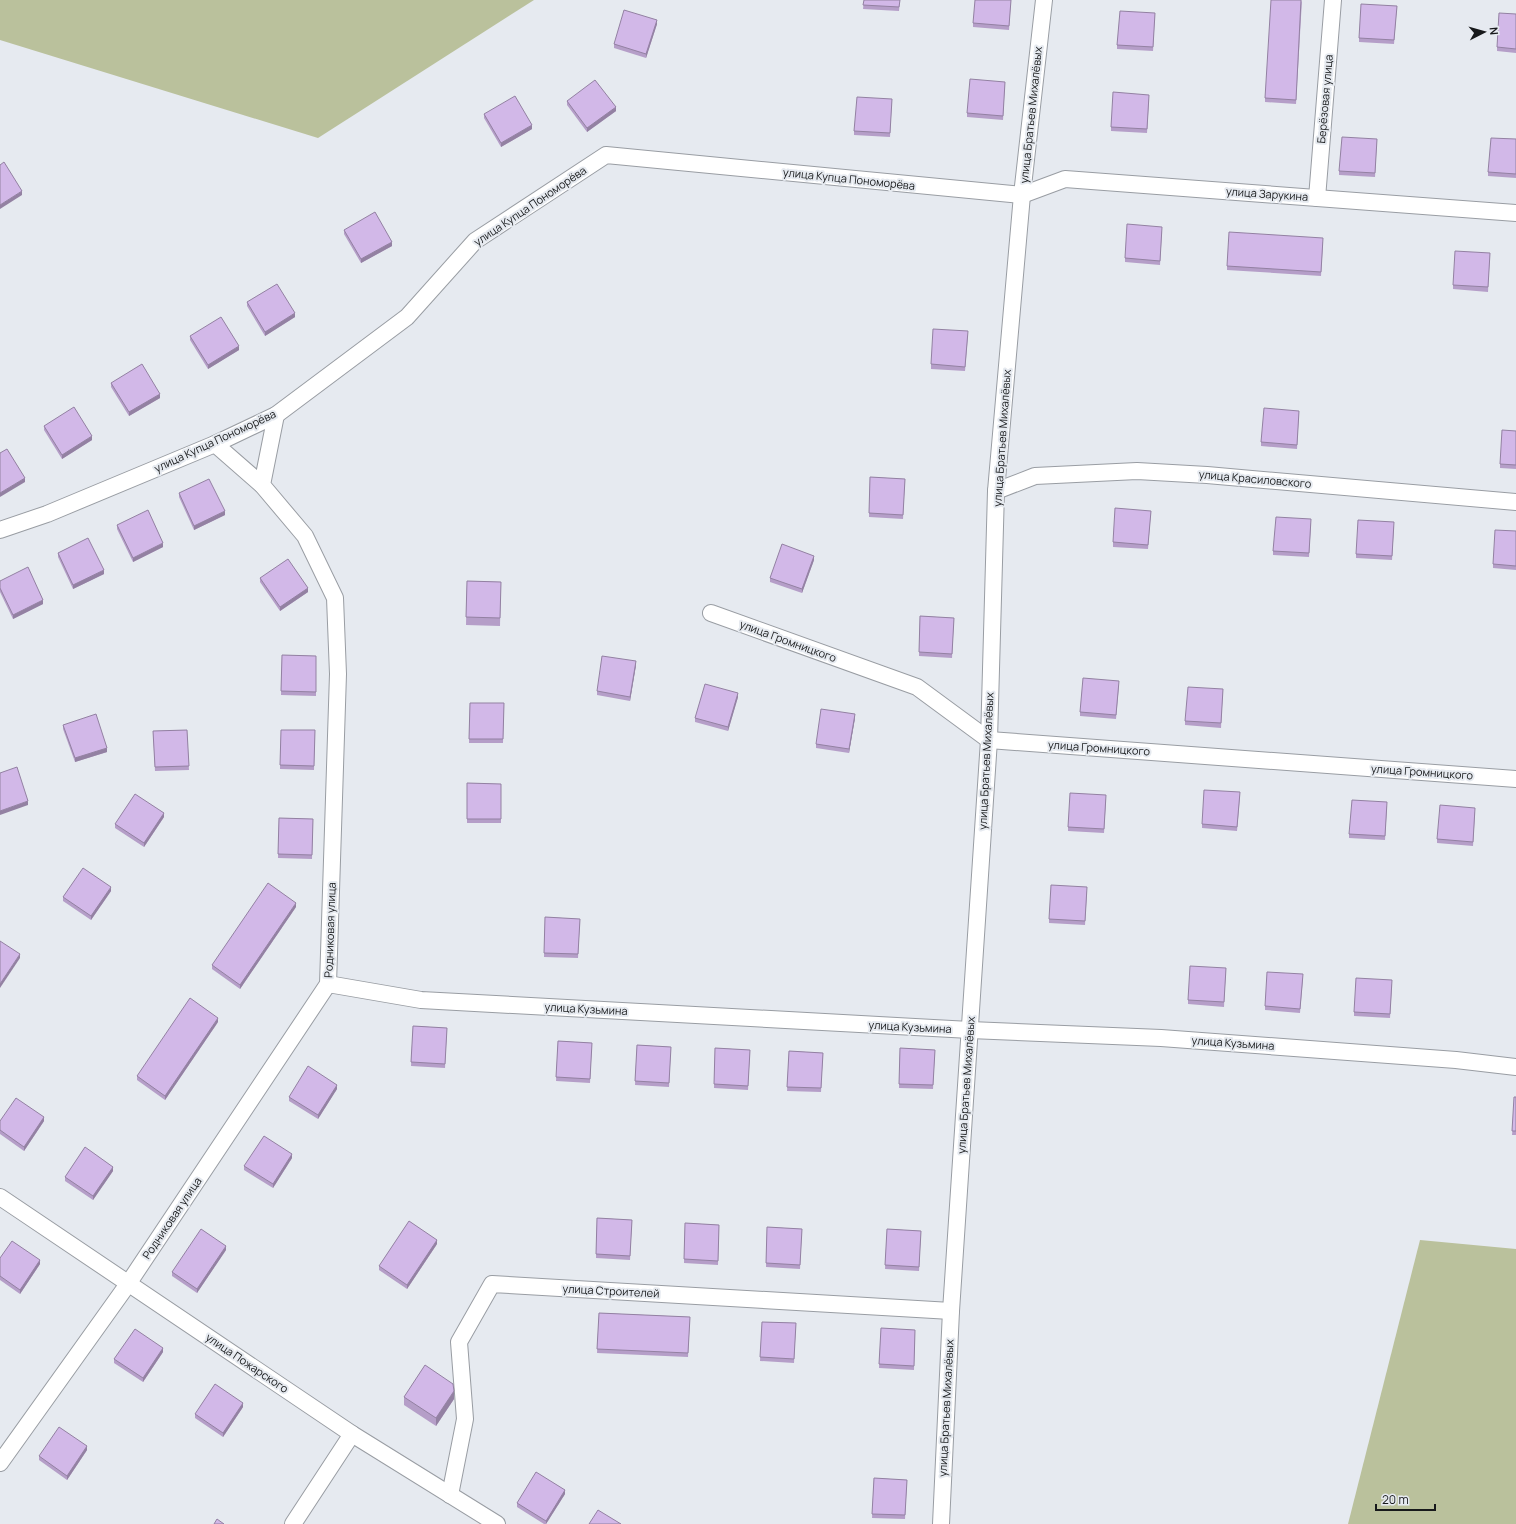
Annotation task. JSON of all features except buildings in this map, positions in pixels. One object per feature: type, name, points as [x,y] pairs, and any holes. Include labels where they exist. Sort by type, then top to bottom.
[{"type":"street","name":"улица Братьев Михалёвых","points":[[941,1524],[951,1311],[989,740],[996,491],[1022,195],[1044,0]]},
{"type":"street","name":"Берёзовая улица","points":[[1317,198],[1333,0]]},
{"type":"street","name":"улица Купца Пономорёва","points":[[0,530],[47,514],[214,444],[276,415],[407,317],[475,241],[606,155],[1022,195]]},
{"type":"street","name":"улица Зарукина","points":[[1022,195],[1065,179],[1516,213]]},
{"type":"street","points":[[262,485],[276,415]]},
{"type":"street","name":"Родниковая улица","points":[[0,1463],[128,1284],[328,984],[338,674],[334,598],[305,536],[262,485],[214,444]]},
{"type":"street","name":"улица Красиловского","points":[[996,491],[1035,476],[1137,471],[1206,475],[1516,502]]},
{"type":"street","name":"улица Громницкого","points":[[711,613],[917,687],[989,740],[1516,779]]},
{"type":"street","name":"улица Кузьмина","points":[[328,984],[421,1000],[970,1030],[1167,1038],[1456,1060],[1516,1067]]},
{"type":"street","name":"улица Пожарского","points":[[0,1197],[352,1434],[497,1524]]},
{"type":"street","name":"улица Строителей","points":[[450,1495],[465,1419],[459,1342],[492,1284],[951,1311]]},
{"type":"street","points":[[293,1524],[352,1434]]},
{"type":"green space","points":[[0,0],[534,0],[318,138],[0,40]]},
{"type":"green space","points":[[1420,1240],[1516,1249],[1516,1524],[1348,1524]]}]
